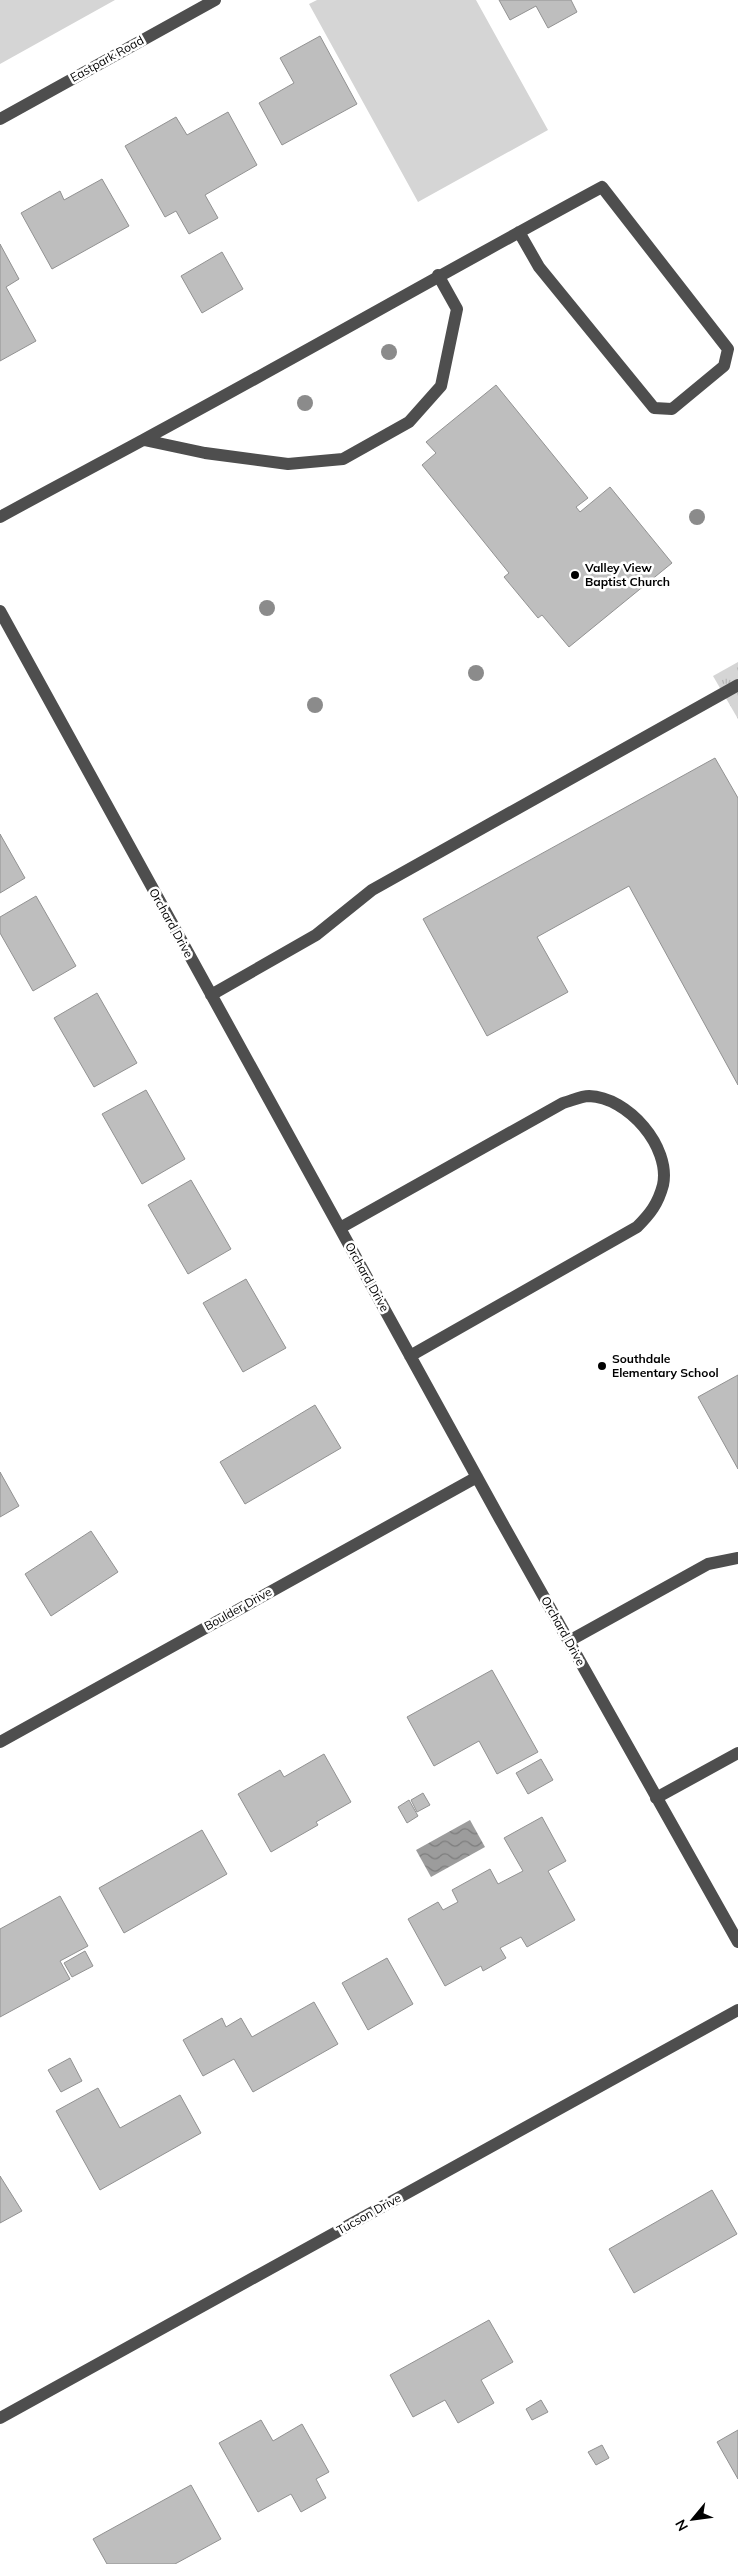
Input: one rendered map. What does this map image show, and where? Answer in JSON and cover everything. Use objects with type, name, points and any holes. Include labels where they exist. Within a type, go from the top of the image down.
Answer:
[{"type":"street","name":"Eastpark Road","points":[[0,119],[215,0]]},
{"type":"street","points":[[0,517],[144,440],[438,276],[519,232],[602,187],[728,349],[724,366],[672,408],[654,408],[540,267],[519,232]]},
{"type":"street","points":[[144,440],[205,453],[288,464],[343,459],[409,422],[441,386],[457,309],[438,276]]},
{"type":"street","name":"Orchard Drive","points":[[0,611],[410,1356],[738,1942]]},
{"type":"street","points":[[211,995],[316,935],[372,890],[738,685]]},
{"type":"street","points":[[340,1228],[563,1103],[589,1096],[615,1104],[634,1115],[652,1138],[662,1160],[663,1184],[654,1210],[636,1227],[410,1356]]},
{"type":"street","name":"Boulder Drive","points":[[0,1742],[477,1476]]},
{"type":"street","points":[[569,1641],[708,1564],[738,1558]]},
{"type":"street","points":[[656,1798],[738,1753]]},
{"type":"street","name":"Tucson Drive","points":[[0,2418],[738,2010]]},
{"type":"green space","points":[[0,0],[115,0],[0,64]]},
{"type":"green space","points":[[317,0],[476,0],[548,130],[418,202],[309,4]]},
{"type":"green space","points":[[738,662],[738,719],[713,676]]},
{"type":"water","points":[[470,1820],[485,1847],[431,1877],[416,1850]]},
{"type":"building","points":[[499,0],[571,0],[577,12],[548,28],[536,6],[510,20]]},
{"type":"building","points":[[320,36],[357,104],[282,145],[259,103],[294,83],[280,58]]},
{"type":"building","points":[[228,112],[257,165],[205,195],[218,218],[189,234],[176,211],[165,217],[125,146],[176,117],[187,135]]},
{"type":"building","points":[[102,179],[129,226],[52,269],[21,213],[60,191],[64,200]]},
{"type":"building","points":[[0,244],[19,279],[6,287],[36,341],[0,361]]},
{"type":"building","points":[[222,252],[243,289],[202,313],[181,276]]},
{"type":"building","points":[[496,385],[588,498],[576,507],[580,512],[610,487],[672,563],[569,647],[542,615],[538,618],[504,577],[509,573],[422,465],[436,453],[426,442]]},
{"type":"building","points":[[715,758],[738,798],[738,1085],[629,886],[537,937],[568,992],[487,1036],[423,919]]},
{"type":"building","points":[[0,834],[25,878],[0,893]]},
{"type":"building","points":[[36,896],[76,966],[33,991],[0,933],[0,917]]},
{"type":"building","points":[[97,993],[137,1063],[94,1087],[54,1018]]},
{"type":"building","points":[[146,1090],[185,1159],[142,1184],[102,1114]]},
{"type":"building","points":[[191,1180],[231,1249],[188,1274],[148,1205]]},
{"type":"building","points":[[246,1279],[286,1348],[243,1372],[203,1303]]},
{"type":"building","points":[[738,1375],[738,1469],[698,1397]]},
{"type":"building","points":[[315,1405],[341,1448],[245,1504],[220,1462]]},
{"type":"building","points":[[0,1472],[19,1506],[0,1517]]},
{"type":"building","points":[[91,1531],[118,1572],[51,1616],[25,1574]]},
{"type":"building","points":[[492,1670],[538,1752],[497,1774],[479,1741],[434,1766],[407,1717]]},
{"type":"building","points":[[324,1754],[351,1802],[316,1822],[318,1825],[271,1852],[238,1794],[280,1770],[284,1777]]},
{"type":"building","points":[[541,1759],[553,1780],[528,1794],[516,1773]]},
{"type":"building","points":[[423,1793],[430,1805],[417,1812],[411,1800]]},
{"type":"building","points":[[409,1800],[418,1816],[407,1823],[398,1807]]},
{"type":"building","points":[[542,1817],[566,1861],[548,1871],[575,1920],[527,1947],[521,1937],[500,1948],[506,1958],[483,1971],[481,1966],[445,1986],[408,1919],[438,1902],[443,1910],[458,1902],[452,1890],[490,1869],[498,1884],[523,1871],[504,1838]]},
{"type":"building","points":[[202,1830],[227,1874],[124,1933],[99,1888]]},
{"type":"building","points":[[60,1896],[88,1946],[60,1961],[70,1979],[0,2017],[0,1929]]},
{"type":"building","points":[[85,1951],[93,1966],[72,1977],[64,1963]]},
{"type":"building","points":[[387,1958],[413,2004],[368,2030],[342,1983]]},
{"type":"building","points":[[314,2002],[338,2044],[253,2092],[234,2059],[203,2076],[183,2040],[222,2018],[226,2027],[241,2018],[252,2037]]},
{"type":"building","points":[[70,2058],[82,2081],[61,2092],[48,2070]]},
{"type":"building","points":[[98,2088],[120,2128],[180,2095],[201,2133],[100,2190],[56,2111]]},
{"type":"building","points":[[0,2176],[22,2211],[0,2223]]},
{"type":"building","points":[[712,2190],[737,2234],[634,2293],[609,2249]]},
{"type":"building","points":[[489,2320],[513,2362],[481,2380],[494,2403],[458,2423],[445,2400],[413,2417],[390,2375]]},
{"type":"building","points":[[541,2400],[548,2412],[532,2420],[526,2409]]},
{"type":"building","points":[[261,2420],[273,2441],[302,2424],[329,2472],[316,2479],[326,2498],[301,2512],[291,2494],[258,2512],[219,2443]]},
{"type":"building","points":[[738,2430],[738,2479],[717,2442]]},
{"type":"building","points":[[602,2445],[609,2458],[596,2465],[588,2452]]},
{"type":"building","points":[[191,2485],[221,2539],[175,2564],[107,2564],[93,2539]]},
{"type":"place","name":"Valley View Baptist Church","points":[[575,575]]},
{"type":"place","name":"Southdale Elementary School","points":[[602,1366]]}]
